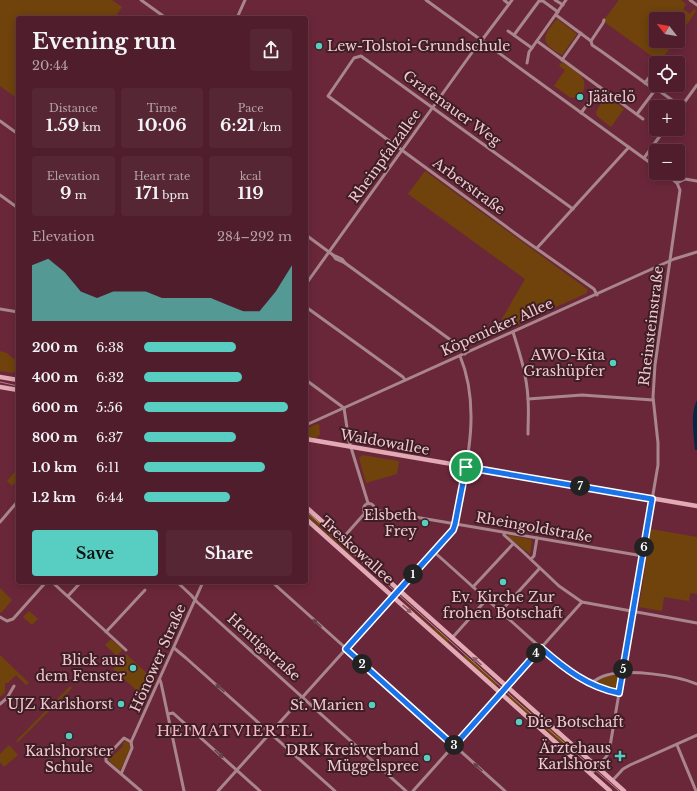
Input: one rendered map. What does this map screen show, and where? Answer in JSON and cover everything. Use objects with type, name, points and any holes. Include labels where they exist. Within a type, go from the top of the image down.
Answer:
[{"type":"main road","points":[[0,377],[16,380]]},
{"type":"main road","points":[[0,387],[16,390]]},
{"type":"main road","name":"Waldowallee","points":[[308,439],[697,506]]},
{"type":"main road","name":"Treskowallee","points":[[308,509],[624,791]]},
{"type":"main road","name":"Treskowallee","points":[[308,521],[610,791]]},
{"type":"street","points":[[141,0],[163,16]]},
{"type":"street","points":[[238,16],[245,0]]},
{"type":"street","points":[[426,0],[649,162]]},
{"type":"street","points":[[504,0],[509,4]]},
{"type":"street","name":"Rheinpfalzallee","points":[[308,281],[512,0]]},
{"type":"street","points":[[555,0],[563,5]]},
{"type":"street","points":[[527,63],[528,52],[566,0]]},
{"type":"street","points":[[690,0],[697,5]]},
{"type":"street","points":[[514,35],[539,1],[543,1],[558,12]]},
{"type":"street","points":[[556,15],[591,41],[592,45],[649,86]]},
{"type":"street","points":[[591,41],[604,20]]},
{"type":"street","points":[[508,31],[532,48]]},
{"type":"street","points":[[562,60],[581,34]]},
{"type":"street","points":[[537,41],[643,119]]},
{"type":"street","name":"Grafenauer Weg","points":[[328,96],[354,58],[361,56],[573,209]]},
{"type":"street","points":[[645,83],[649,78]]},
{"type":"street","points":[[685,101],[697,85]]},
{"type":"street","points":[[581,112],[600,88]]},
{"type":"street","points":[[637,114],[654,92]]},
{"type":"street","points":[[661,92],[672,100]]},
{"type":"street","name":"Arberstraße","points":[[328,96],[594,289],[597,294]]},
{"type":"street","points":[[0,121],[16,133]]},
{"type":"street","points":[[644,158],[660,136]]},
{"type":"street","points":[[537,248],[629,147]]},
{"type":"street","points":[[673,180],[677,183],[685,179],[697,181]]},
{"type":"street","name":"Rheinsteinstraße","points":[[591,774],[609,752],[658,465],[658,443],[654,400],[655,365],[680,194],[677,183]]},
{"type":"street","points":[[0,195],[16,207]]},
{"type":"street","points":[[308,236],[333,255],[342,259],[345,263],[463,349],[465,354]]},
{"type":"street","name":"Köpenicker Allee","points":[[308,424],[670,261],[697,252]]},
{"type":"street","points":[[308,308],[403,377],[405,380]]},
{"type":"street","points":[[0,309],[16,312]]},
{"type":"street","points":[[513,332],[522,364],[528,399],[528,434]]},
{"type":"street","points":[[218,791],[453,530],[466,467],[470,437],[471,411],[469,385],[460,356]]},
{"type":"street","points":[[308,381],[344,408],[349,441],[368,503],[373,505],[374,510],[371,514],[365,513]]},
{"type":"street","points":[[528,399],[582,395],[654,400]]},
{"type":"street","points":[[0,522],[16,503]]},
{"type":"street","points":[[365,513],[363,507],[368,503]]},
{"type":"street","name":"Rheingoldstraße","points":[[374,510],[642,556]]},
{"type":"street","points":[[342,539],[365,513]]},
{"type":"street","points":[[504,533],[504,536],[531,559],[539,569],[559,586],[582,602],[697,623]]},
{"type":"street","points":[[531,559],[534,556],[537,538]]},
{"type":"street","points":[[473,587],[513,544]]},
{"type":"street","points":[[433,551],[562,666],[590,684],[619,693]]},
{"type":"street","points":[[501,611],[539,569]]},
{"type":"street","points":[[0,617],[9,621],[13,619],[44,584]]},
{"type":"street","points":[[54,584],[126,650]]},
{"type":"street","points":[[68,596],[79,584]]},
{"type":"street","name":"Hentigstraße","points":[[179,584],[195,601],[406,791]]},
{"type":"street","name":"Hönower Straße","points":[[121,774],[132,748],[131,742],[202,584]]},
{"type":"street","points":[[274,584],[504,791]]},
{"type":"street","points":[[106,632],[145,590]]},
{"type":"street","points":[[452,638],[487,599]]},
{"type":"street","points":[[413,791],[582,602]]},
{"type":"street","points":[[174,648],[334,791]]},
{"type":"street","points":[[590,684],[598,678],[623,672],[676,678],[697,684]]},
{"type":"street","points":[[160,680],[184,791]]},
{"type":"street","points":[[0,704],[7,698],[14,686]]},
{"type":"street","points":[[168,714],[173,713],[260,791]]},
{"type":"street","points":[[612,781],[623,769],[630,765],[697,736]]},
{"type":"street","points":[[131,742],[123,739],[106,757],[106,761],[141,791]]},
{"type":"street","points":[[677,745],[696,791]]},
{"type":"shaded area","points":[[0,0],[112,0],[122,7],[117,14],[120,16],[16,16],[16,98],[0,86]]},
{"type":"shaded area","points":[[619,0],[681,0],[686,4],[683,9],[690,14],[694,9],[696,11],[685,27],[685,12],[649,12],[649,48],[670,48],[664,56],[652,56],[603,21]]},
{"type":"shaded area","points":[[557,19],[577,34],[562,55],[549,46],[545,38],[548,30]]},
{"type":"shaded area","points":[[562,62],[580,75],[583,79],[584,88],[582,94],[579,93],[576,97],[571,98],[554,86],[565,70],[559,66]]},
{"type":"shaded area","points":[[609,100],[613,101],[624,109],[611,127],[597,116],[596,112],[601,103]]},
{"type":"shaded area","points":[[425,171],[587,289],[587,293],[492,336],[525,279],[408,194]]},
{"type":"shaded area","points":[[660,271],[663,273],[661,284],[647,277]]},
{"type":"shaded area","points":[[0,351],[7,353],[14,359],[16,356],[16,371],[13,373],[0,371]]},
{"type":"shaded area","points":[[317,424],[319,425],[320,434],[316,438],[308,437],[308,428]]},
{"type":"shaded area","points":[[362,455],[399,461],[397,474],[366,483],[359,458]]},
{"type":"shaded area","points":[[16,470],[16,482],[12,486],[7,481]]},
{"type":"shaded area","points":[[308,512],[389,584],[388,586],[352,554],[351,555],[308,517]]},
{"type":"shaded area","points":[[651,529],[697,537],[697,594],[690,593],[689,601],[664,597],[662,611],[639,607]]},
{"type":"shaded area","points":[[509,535],[532,540],[530,554],[508,537]]},
{"type":"shaded area","points":[[0,588],[12,600],[1,613],[0,612]]},
{"type":"shaded area","points":[[403,602],[460,649],[450,641],[448,642],[449,644]]},
{"type":"shaded area","points":[[29,611],[38,619],[32,625],[23,617]]},
{"type":"shaded area","points":[[111,639],[123,649],[117,656],[105,645]]},
{"type":"shaded area","points":[[126,654],[153,679],[145,698],[113,669]]},
{"type":"shaded area","points":[[465,654],[498,684],[495,686],[463,657]]},
{"type":"shaded area","points":[[0,655],[29,683],[26,685],[16,675],[8,683],[5,683],[5,693],[0,697]]},
{"type":"shaded area","points":[[618,675],[615,690],[596,683],[597,681],[609,676]]},
{"type":"shaded area","points":[[70,686],[72,688],[18,742],[16,741]]},
{"type":"shaded area","points":[[510,695],[565,741],[568,749],[508,697]]},
{"type":"shaded area","points":[[125,741],[130,744],[130,748],[121,769],[119,770],[109,760],[110,756],[112,757],[123,746]]},
{"type":"shaded area","points":[[9,745],[18,755],[4,767],[0,762],[0,754]]},
{"type":"water","points":[[697,400],[697,450],[695,450],[693,418]]},
{"type":"tram line","points":[[0,382],[16,386]]},
{"type":"tram line","points":[[308,513],[522,706],[619,791]]},
{"type":"place","name":"Lew-Tolstoi-Grundschule","points":[[319,46]]},
{"type":"place","name":"Jäätelö","points":[[580,97]]},
{"type":"place","name":"AWO-Kita Grashüpfer","points":[[613,363]]},
{"type":"place","name":"Elsbeth Frey","points":[[425,523]]},
{"type":"place","name":"Ev. Kirche Zur frohen Botschaft","points":[[503,582]]},
{"type":"place","name":"Blick aus dem Fenster","points":[[133,668]]},
{"type":"place","name":"UJZ Karlshorst","points":[[121,704]]},
{"type":"place","name":"St. Marien","points":[[372,705]]},
{"type":"place","name":"Die Botschaft","points":[[519,722]]},
{"type":"place","name":"Karlshorster Schule","points":[[69,736]]},
{"type":"place","name":"Ärztehaus Karlshorst","points":[[620,756]]},
{"type":"place","name":"DRK Kreisverband Müggelspree","points":[[427,758]]},
{"type":"district","name":"HEIMATVIERTEL","points":[[235,730]]},
{"type":"route","points":[[466,467],[652,499],[619,693],[590,684],[574,674],[541,648],[454,746],[346,649],[453,530],[466,467]]}]
